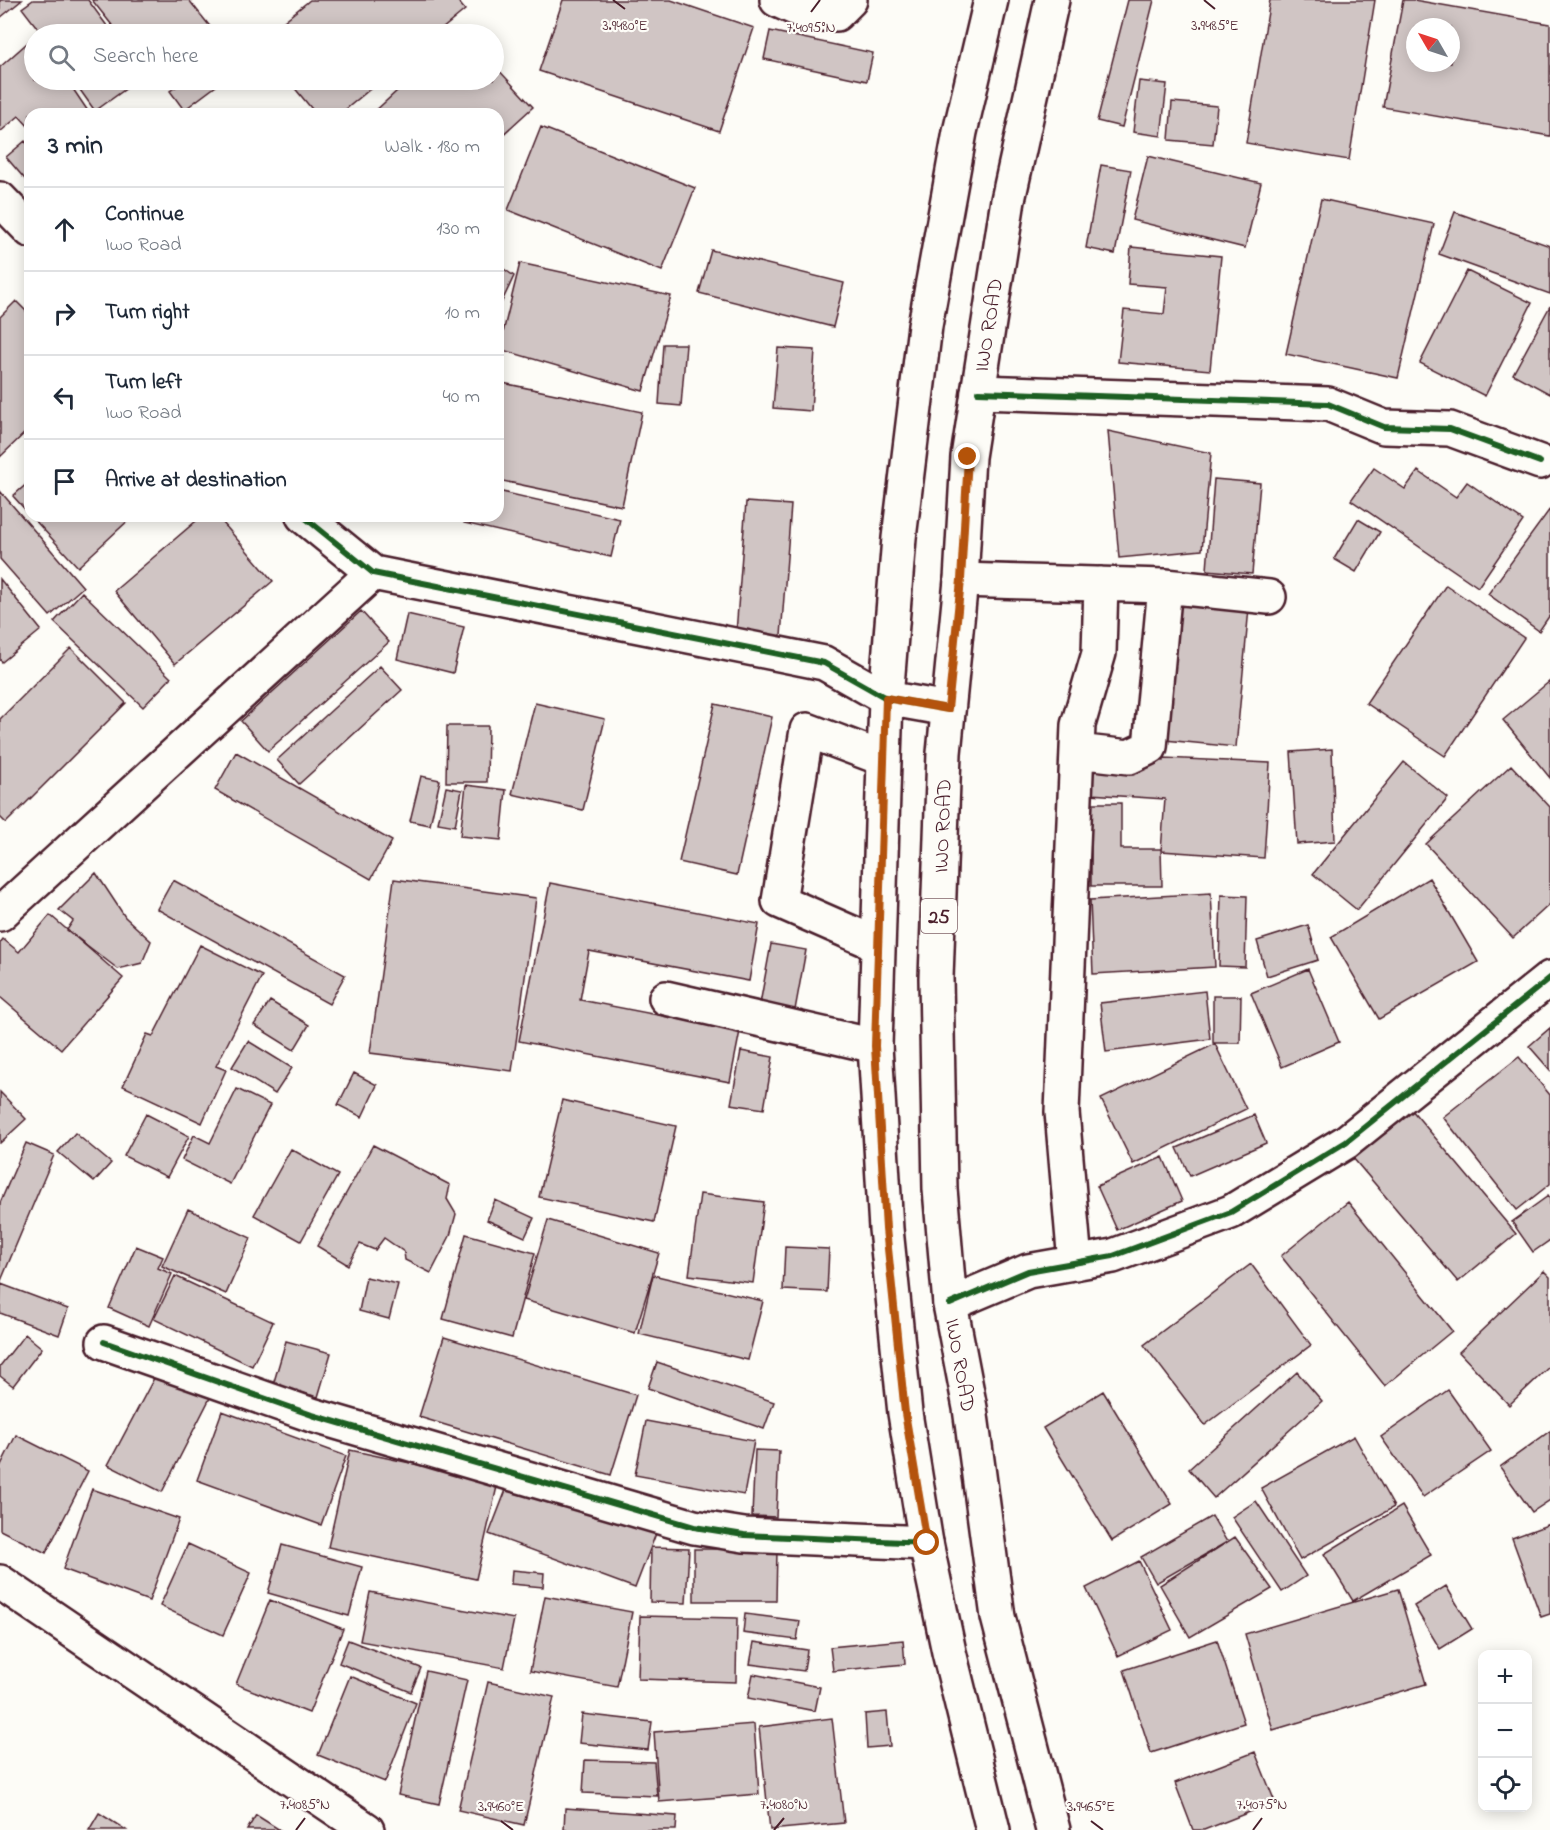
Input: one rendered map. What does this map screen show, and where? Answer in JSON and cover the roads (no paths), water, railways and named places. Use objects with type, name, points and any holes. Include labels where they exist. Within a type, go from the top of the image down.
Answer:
[{"type":"street","points":[[777,0],[808,15],[836,14],[850,0]]},
{"type":"street","points":[[991,0],[960,132],[926,326],[899,538],[886,698],[875,1046],[886,1229],[905,1413],[927,1543],[949,1652],[993,1830]]},
{"type":"street","name":"IWO ROAD","points":[[1052,0],[1008,200],[968,457],[961,580],[944,753],[936,978],[940,1189],[950,1304],[970,1408],[998,1617],[1053,1830]]},
{"type":"street","points":[[0,199],[24,224]]},
{"type":"street","points":[[978,392],[1328,404],[1384,428],[1450,429],[1540,462]]},
{"type":"street","points":[[310,522],[373,573],[824,663],[886,698],[948,709]]},
{"type":"street","points":[[0,914],[373,573]]},
{"type":"street","points":[[961,580],[1165,586],[1269,597]]},
{"type":"street","points":[[1075,1263],[1062,1112],[1078,725],[1099,653],[1101,584]]},
{"type":"street","points":[[1077,751],[1129,757],[1150,747],[1165,586]]},
{"type":"street","points":[[877,944],[779,901],[807,730],[884,759]]},
{"type":"street","points":[[950,1304],[1028,1271],[1113,1256],[1231,1212],[1346,1142],[1550,978]]},
{"type":"street","points":[[666,998],[875,1046]]},
{"type":"street","points":[[104,1342],[312,1415],[694,1527],[744,1535],[927,1543]]},
{"type":"street","points":[[0,1582],[367,1830]]}]
